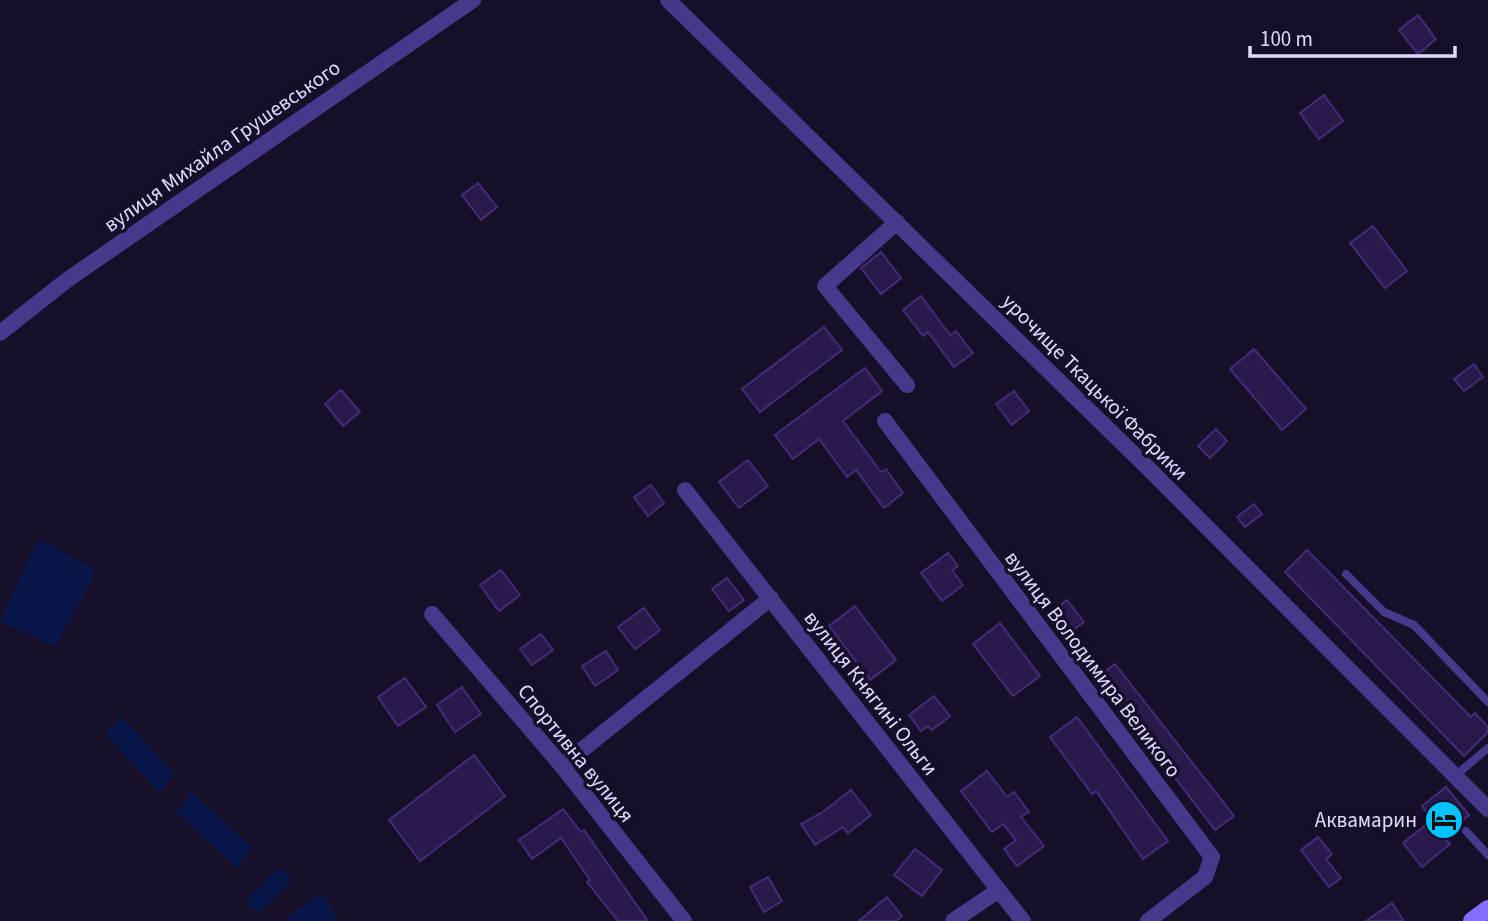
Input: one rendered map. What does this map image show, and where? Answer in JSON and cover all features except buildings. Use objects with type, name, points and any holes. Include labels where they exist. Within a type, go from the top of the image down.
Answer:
[{"type":"main road","points":[[1472,921],[1488,909]]},
{"type":"street","name":"вулиця Михайла Грушевського","points":[[0,333],[67,280],[473,0]]},
{"type":"street","name":"урочище Ткацької Фабрики","points":[[668,0],[897,222],[1488,808]]},
{"type":"street","points":[[897,222],[825,286],[906,385]]},
{"type":"street","name":"вулиця Володимира Великого","points":[[885,421],[1212,857],[1205,877],[1148,921]]},
{"type":"street","name":"вулиця Княгині Ольги","points":[[685,490],[1023,921]]},
{"type":"street","points":[[562,766],[771,598]]},
{"type":"street","name":"Спортивна вулиця","points":[[432,614],[562,766],[684,921]]},
{"type":"street","points":[[953,921],[999,890]]},
{"type":"lane","points":[[1346,574],[1384,612],[1414,625],[1488,702]]},
{"type":"lane","points":[[1455,776],[1488,748]]},
{"type":"lane","points":[[1466,831],[1488,855]]},
{"type":"shaded area","points":[[41,540],[93,568],[93,578],[55,647],[0,621],[36,543]]},
{"type":"shaded area","points":[[122,716],[175,775],[159,792],[105,734]]},
{"type":"shaded area","points":[[192,792],[253,848],[237,868],[176,812]]},
{"type":"shaded area","points":[[279,867],[292,880],[261,912],[250,908],[248,898]]},
{"type":"shaded area","points":[[318,894],[324,895],[338,921],[283,921]]},
{"type":"place","name":"Аквамарин","points":[[1444,820]]}]
